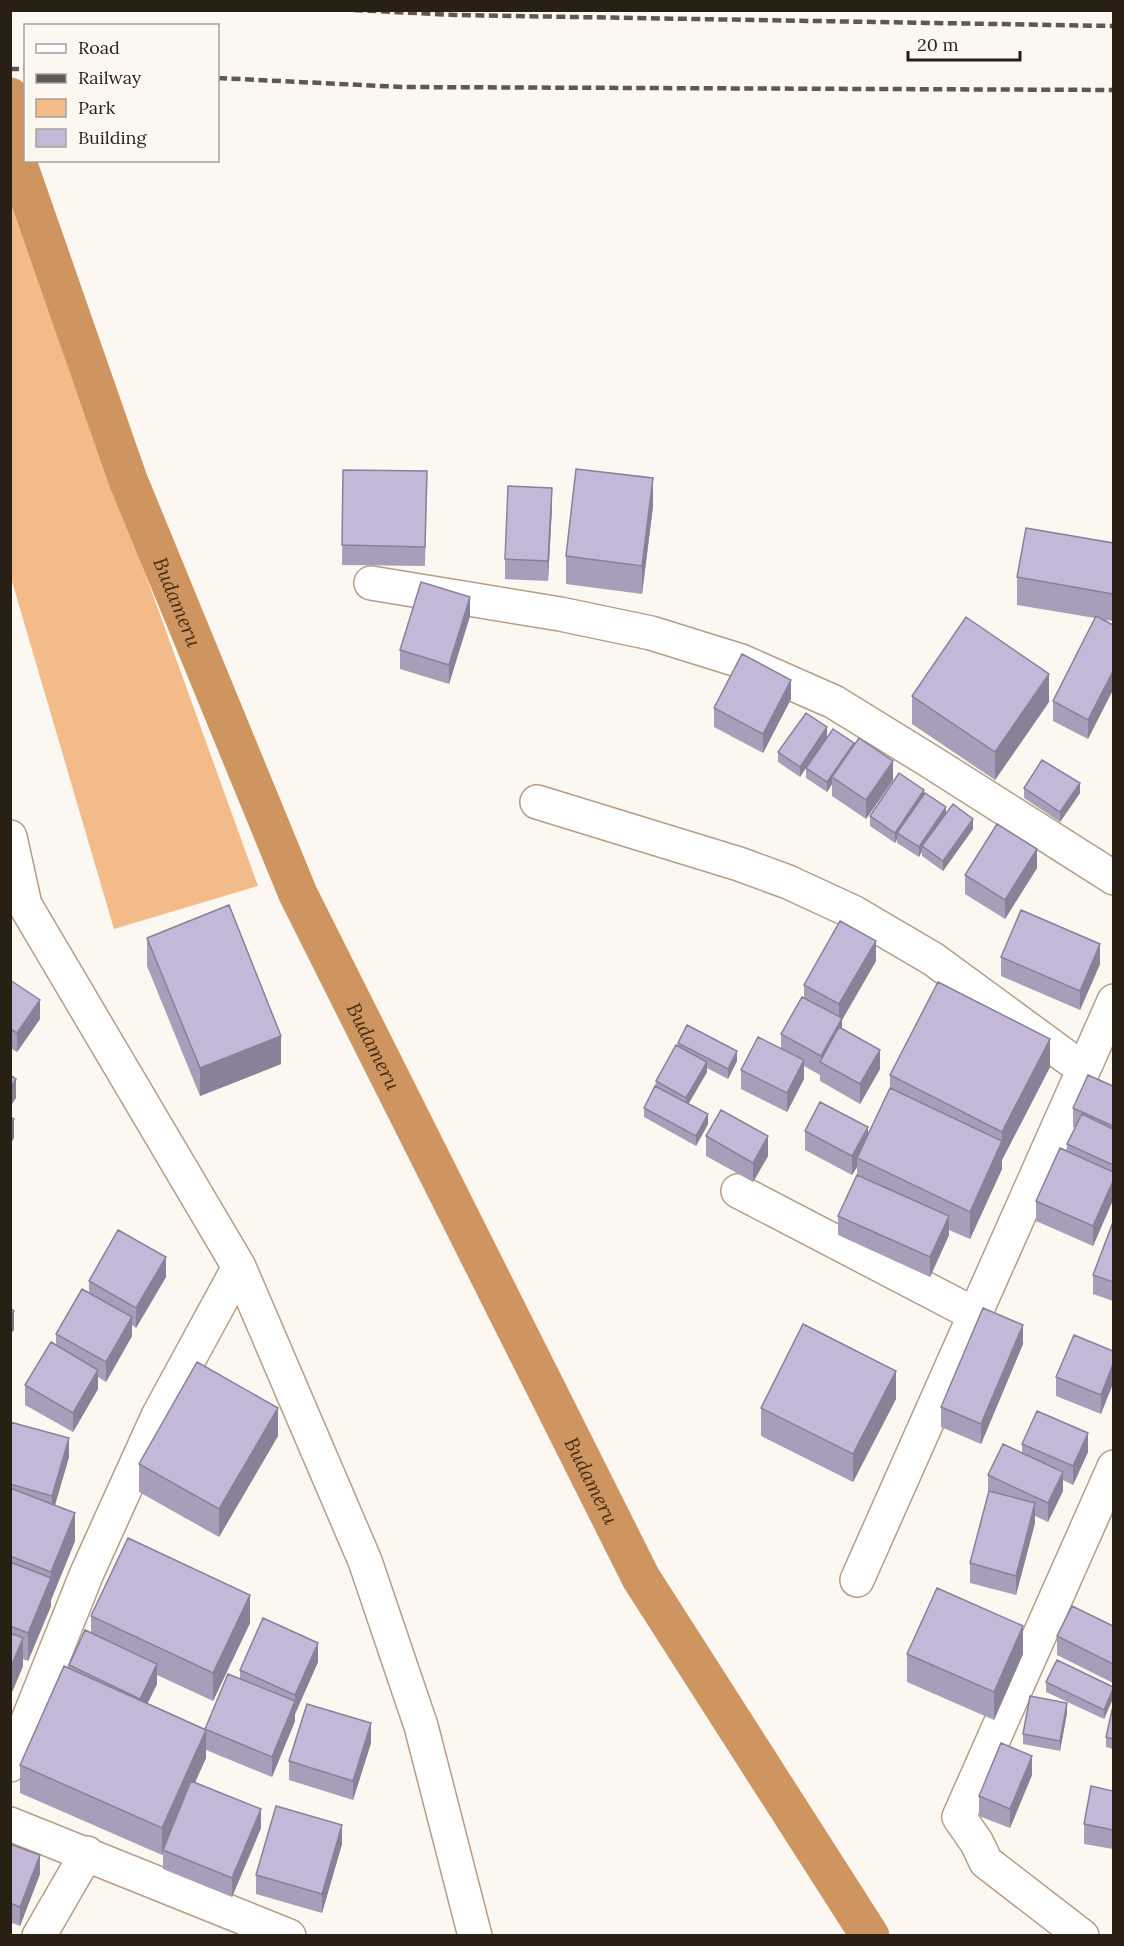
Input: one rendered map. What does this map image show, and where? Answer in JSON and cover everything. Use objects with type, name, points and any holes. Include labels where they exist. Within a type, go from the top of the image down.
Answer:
[{"type":"street","points":[[371,582],[560,614],[651,633],[741,661],[834,702],[1113,878]]},
{"type":"street","points":[[537,802],[739,864],[788,882],[852,912],[933,959],[1083,1069]]},
{"type":"street","points":[[10,837],[18,917],[239,1267],[365,1561],[421,1726],[476,1935]]},
{"type":"street","points":[[857,1580],[1113,1001]]},
{"type":"street","points":[[738,1191],[974,1314]]},
{"type":"street","points":[[10,1765],[87,1573],[158,1416],[239,1267]]},
{"type":"street","points":[[1082,1935],[986,1862],[977,1842],[959,1817],[1113,1467]]},
{"type":"street","points":[[10,1824],[289,1935]]},
{"type":"street","points":[[39,1935],[87,1853]]},
{"type":"green space","points":[[11,206],[258,886],[114,929],[11,578]]},
{"type":"building","points":[[576,469],[653,478],[642,566],[566,556]]},
{"type":"building","points":[[343,470],[427,471],[425,547],[342,545]]},
{"type":"building","points":[[508,486],[552,488],[548,561],[505,559]]},
{"type":"building","points":[[1026,528],[1113,543],[1113,594],[1017,577]]},
{"type":"building","points":[[421,582],[470,597],[449,665],[400,650]]},
{"type":"building","points":[[1096,616],[1113,625],[1113,671],[1088,720],[1053,701]]},
{"type":"building","points":[[966,617],[1049,674],[995,752],[912,696]]},
{"type":"building","points":[[742,654],[791,680],[763,734],[714,708]]},
{"type":"building","points":[[806,713],[827,727],[800,767],[778,752]]},
{"type":"building","points":[[833,729],[854,743],[827,782],[806,768]]},
{"type":"building","points":[[859,738],[893,761],[866,800],[832,777]]},
{"type":"building","points":[[1042,760],[1080,783],[1060,812],[1024,788]]},
{"type":"building","points":[[899,773],[924,790],[895,833],[870,816]]},
{"type":"building","points":[[925,793],[946,807],[919,847],[897,833]]},
{"type":"building","points":[[953,804],[973,819],[943,861],[922,846]]},
{"type":"building","points":[[997,824],[1037,849],[1005,900],[965,875]]},
{"type":"building","points":[[229,905],[281,1036],[200,1068],[147,938]]},
{"type":"building","points":[[1021,910],[1100,944],[1080,991],[1001,957]]},
{"type":"building","points":[[840,921],[876,941],[839,1004],[804,985]]},
{"type":"building","points":[[10,980],[40,1000],[17,1033],[10,1029]]},
{"type":"building","points":[[938,982],[1050,1039],[1002,1132],[890,1075]]},
{"type":"building","points":[[802,997],[842,1018],[821,1056],[781,1034]]},
{"type":"building","points":[[687,1025],[737,1051],[728,1069],[678,1043]]},
{"type":"building","points":[[839,1027],[880,1050],[860,1084],[820,1062]]},
{"type":"building","points":[[758,1037],[804,1060],[787,1093],[741,1070]]},
{"type":"building","points":[[676,1045],[707,1062],[686,1098],[656,1081]]},
{"type":"building","points":[[10,1075],[16,1079],[10,1088]]},
{"type":"building","points":[[1088,1075],[1113,1086],[1113,1126],[1073,1108]]},
{"type":"building","points":[[655,1086],[708,1114],[696,1136],[644,1108]]},
{"type":"building","points":[[890,1088],[1002,1141],[970,1212],[857,1158]]},
{"type":"building","points":[[820,1102],[868,1127],[852,1156],[805,1131]]},
{"type":"building","points":[[721,1110],[768,1136],[753,1163],[706,1136]]},
{"type":"building","points":[[1082,1114],[1113,1129],[1113,1165],[1067,1144]]},
{"type":"building","points":[[1060,1148],[1113,1172],[1113,1181],[1093,1226],[1036,1201]]},
{"type":"building","points":[[857,1175],[949,1216],[930,1257],[838,1216]]},
{"type":"building","points":[[1113,1222],[1113,1282],[1093,1275]]},
{"type":"building","points":[[118,1230],[166,1257],[136,1308],[89,1281]]},
{"type":"building","points":[[82,1289],[132,1317],[106,1362],[56,1334]]},
{"type":"building","points":[[983,1308],[1023,1325],[981,1424],[941,1407]]},
{"type":"building","points":[[803,1324],[896,1371],[853,1454],[761,1408]]},
{"type":"building","points":[[1074,1335],[1113,1351],[1113,1364],[1101,1395],[1056,1377]]},
{"type":"building","points":[[51,1342],[98,1370],[73,1413],[25,1385]]},
{"type":"building","points":[[197,1362],[278,1408],[219,1509],[139,1464]]},
{"type":"building","points":[[1037,1411],[1088,1433],[1073,1466],[1022,1444]]},
{"type":"building","points":[[10,1422],[69,1438],[52,1496],[10,1484]]},
{"type":"building","points":[[1003,1444],[1063,1472],[1048,1503],[988,1475]]},
{"type":"building","points":[[10,1488],[75,1513],[51,1572],[10,1556]]},
{"type":"building","points":[[989,1491],[1035,1503],[1016,1576],[970,1563]]},
{"type":"building","points":[[128,1538],[250,1595],[213,1673],[91,1616]]},
{"type":"building","points":[[10,1562],[51,1578],[28,1633],[10,1626]]},
{"type":"building","points":[[937,1588],[1023,1626],[994,1692],[907,1654]]},
{"type":"building","points":[[1072,1606],[1113,1626],[1113,1664],[1057,1636]]},
{"type":"building","points":[[263,1618],[318,1643],[295,1695],[240,1670]]},
{"type":"building","points":[[85,1630],[157,1664],[140,1699],[69,1665]]},
{"type":"building","points":[[10,1633],[23,1638],[10,1669]]},
{"type":"building","points":[[1057,1660],[1113,1687],[1104,1710],[1046,1682]]},
{"type":"building","points":[[64,1666],[206,1730],[162,1828],[20,1765]]},
{"type":"building","points":[[228,1674],[295,1701],[272,1757],[205,1729]]},
{"type":"building","points":[[1030,1696],[1067,1703],[1060,1741],[1023,1734]]},
{"type":"building","points":[[307,1704],[371,1723],[353,1781],[289,1761]]},
{"type":"building","points":[[1113,1706],[1113,1739],[1106,1737]]},
{"type":"building","points":[[1001,1743],[1032,1756],[1010,1809],[979,1796]]},
{"type":"building","points":[[191,1781],[261,1809],[232,1878],[163,1850]]},
{"type":"building","points":[[1091,1786],[1113,1791],[1113,1830],[1084,1824]]},
{"type":"building","points":[[276,1806],[342,1825],[322,1894],[256,1875]]},
{"type":"building","points":[[10,1844],[40,1855],[20,1907],[10,1903]]},
{"type":"waterway","name":"Budameru","points":[[10,97],[14,153],[128,480],[298,894],[641,1578],[870,1936]]},
{"type":"railway","points":[[354,10],[456,15],[1114,26]]},
{"type":"railway","points":[[10,69],[24,69]]},
{"type":"railway","points":[[219,78],[402,87],[1114,90]]}]
